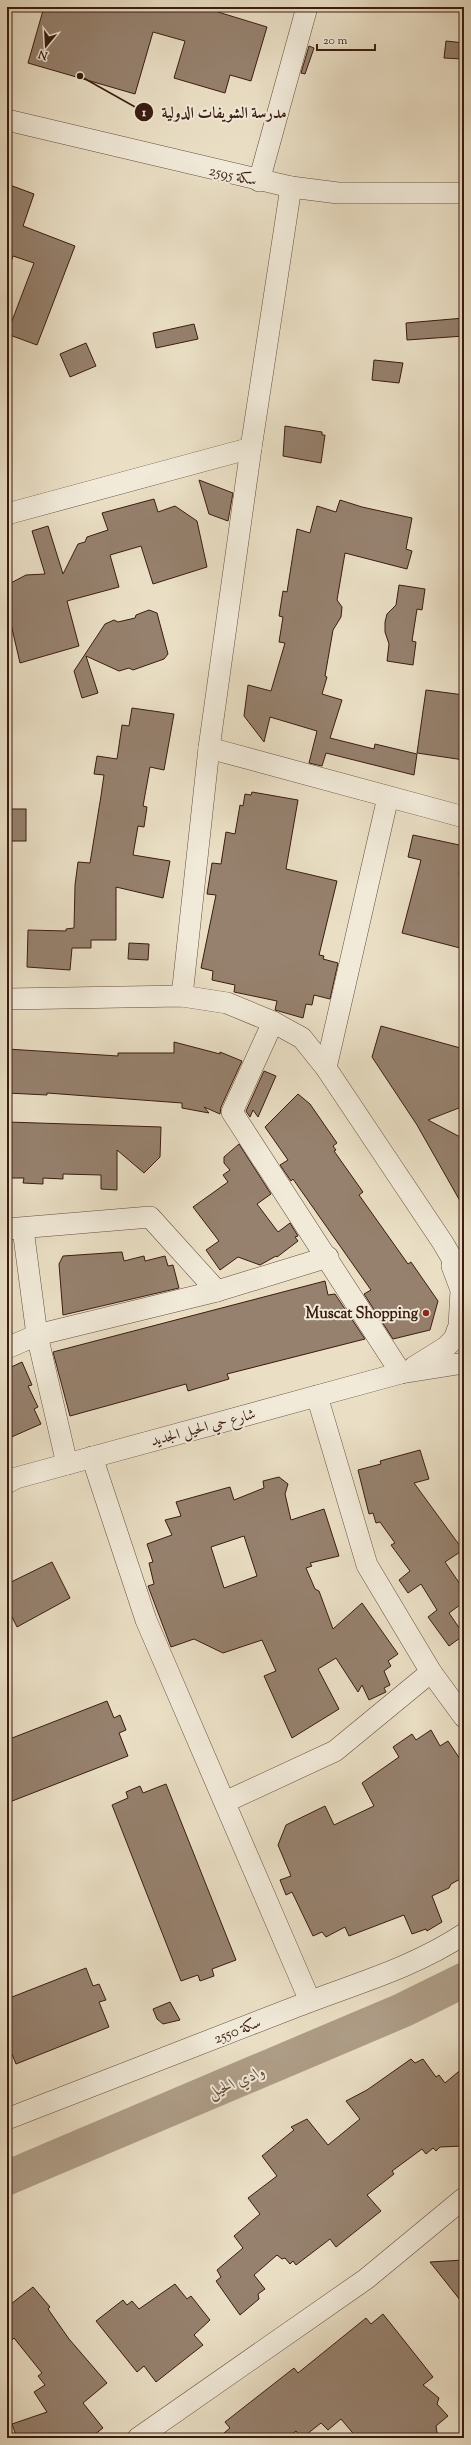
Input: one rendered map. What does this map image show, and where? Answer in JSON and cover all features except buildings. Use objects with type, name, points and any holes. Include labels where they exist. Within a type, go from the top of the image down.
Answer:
[{"type":"street","points":[[259,181],[307,7]]},
{"type":"street","name":"سكة 2595","points":[[7,120],[291,188],[338,193],[464,194]]},
{"type":"street","points":[[182,996],[209,748],[251,448],[291,188]]},
{"type":"street","points":[[7,514],[251,448]]},
{"type":"street","points":[[209,748],[464,817]]},
{"type":"street","points":[[326,1068],[388,797]]},
{"type":"street","points":[[7,999],[182,996],[227,1003],[273,1022],[302,1038],[326,1068],[443,1243],[464,1279]]},
{"type":"street","points":[[273,1022],[232,1112],[328,1257],[401,1374]]},
{"type":"street","points":[[67,1464],[37,1335],[15,1229],[150,1217],[217,1291]]},
{"type":"street","points":[[401,1374],[446,1347],[454,1339],[459,1326],[461,1290],[443,1243]]},
{"type":"street","points":[[7,1348],[37,1335],[217,1291],[328,1257]]},
{"type":"street","points":[[401,1374],[464,1363]]},
{"type":"street","points":[[401,1374],[464,1378]]},
{"type":"street","name":"شارع حي الحيل الجديد","points":[[7,1483],[16,1478],[401,1374]]},
{"type":"street","points":[[317,1396],[367,1565],[432,1672],[464,1716]]},
{"type":"street","points":[[92,1457],[146,1620],[310,2001]]},
{"type":"street","points":[[225,1802],[335,1751],[432,1672]]},
{"type":"street","name":"سكة 2550","points":[[7,2119],[310,2001],[377,1978],[444,1947],[464,1934]]},
{"type":"street","points":[[138,2438],[366,2279],[464,2198]]},
{"type":"waterway","name":"وادي الحيل","points":[[7,2178],[403,2010],[464,1980]]},
{"type":"place","name":"مدرسة الشويفات الدولية","points":[[80,76]]},
{"type":"place","name":"Muscat Shopping","points":[[426,1313]]}]
